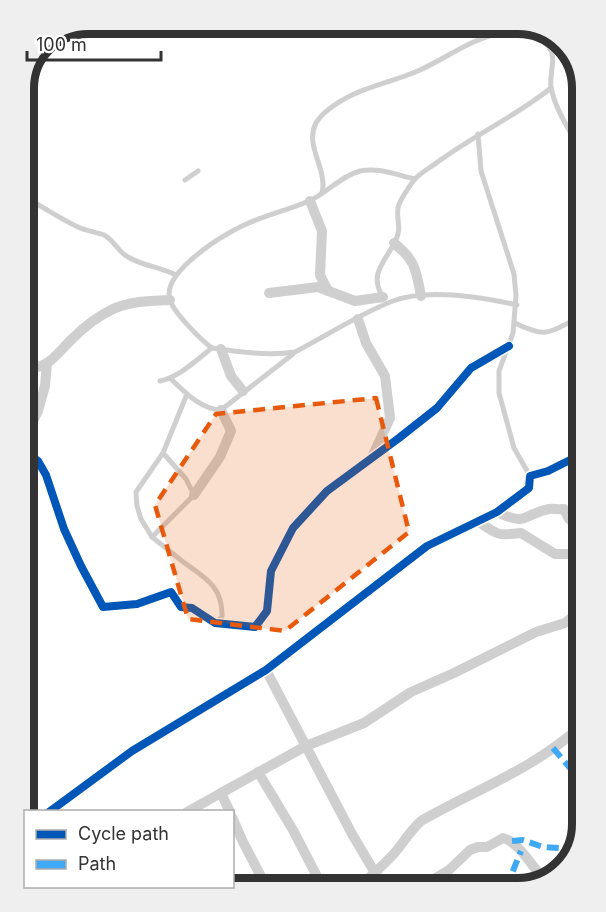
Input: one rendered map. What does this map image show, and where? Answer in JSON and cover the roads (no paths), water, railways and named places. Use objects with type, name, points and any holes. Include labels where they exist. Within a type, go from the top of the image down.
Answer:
[{"type":"street","points":[[310,201],[322,231],[320,275],[328,291]]},
{"type":"street","points":[[394,243],[409,255],[417,273],[421,296]]},
{"type":"street","points":[[269,293],[318,287],[355,301],[388,299]]},
{"type":"street","points":[[35,366],[47,363],[58,356],[90,323],[111,310],[146,301],[170,300]]},
{"type":"street","points":[[358,319],[366,343],[385,376],[389,408],[390,418],[373,456]]},
{"type":"street","points":[[34,458],[46,475],[64,529],[103,607],[137,604],[171,592],[181,607],[192,608],[215,623],[255,627],[267,611],[271,571],[293,528],[327,491],[437,408],[471,368],[508,346]]},
{"type":"street","points":[[216,348],[231,376],[243,391]]},
{"type":"street","points":[[35,418],[45,386],[47,363]]},
{"type":"street","points":[[194,495],[220,457],[231,431],[220,410]]},
{"type":"street","points":[[52,810],[132,751],[266,670],[426,546],[497,512],[529,488],[530,476],[548,471],[572,459]]},
{"type":"street","points":[[497,512],[512,519],[523,519],[551,508],[564,509],[572,521]]},
{"type":"street","points":[[479,522],[503,536],[521,533],[555,554],[572,555]]},
{"type":"street","points":[[191,810],[306,746],[364,723],[411,692],[537,632],[565,623],[572,617]]},
{"type":"street","points":[[266,670],[378,878]]},
{"type":"street","points":[[369,878],[397,850],[409,832],[421,821],[510,775],[572,734]]},
{"type":"street","points":[[258,772],[293,830],[317,878]]},
{"type":"street","points":[[221,793],[229,810]]},
{"type":"street","points":[[234,821],[262,877]]},
{"type":"street","points":[[436,878],[449,870],[470,850],[487,847],[503,838],[515,844],[537,873]]},
{"type":"lane","points":[[322,193],[323,175],[313,144],[312,133],[317,121],[323,115],[353,95],[422,69],[485,37],[495,35]]},
{"type":"lane","points":[[529,36],[549,47],[552,54],[551,88],[554,99],[572,134]]},
{"type":"lane","points":[[388,299],[378,289],[376,280],[400,229],[398,207],[414,179],[478,134],[512,117],[551,88]]},
{"type":"lane","points":[[478,134],[481,171],[514,274],[517,306],[513,333],[499,370],[499,393],[514,448],[530,476]]},
{"type":"lane","points":[[295,352],[275,354],[216,348],[201,340],[170,300],[170,290],[176,274],[191,260],[239,227],[310,201],[343,179],[360,171],[378,170],[414,179]]},
{"type":"lane","points":[[186,180],[198,171]]},
{"type":"lane","points":[[35,203],[80,228],[104,235],[118,250],[133,260],[176,274]]},
{"type":"lane","points":[[171,379],[186,394],[211,410],[220,410],[295,352],[358,319],[388,299],[421,296],[494,300],[517,306]]},
{"type":"lane","points":[[514,323],[535,333],[542,333],[572,321]]},
{"type":"lane","points":[[160,381],[171,379],[216,348]]},
{"type":"lane","points":[[186,394],[163,453],[136,492],[137,506],[141,519],[152,537],[206,577],[216,589],[222,605],[222,617],[215,623]]},
{"type":"lane","points":[[152,537],[194,495],[186,479],[163,453]]}]
